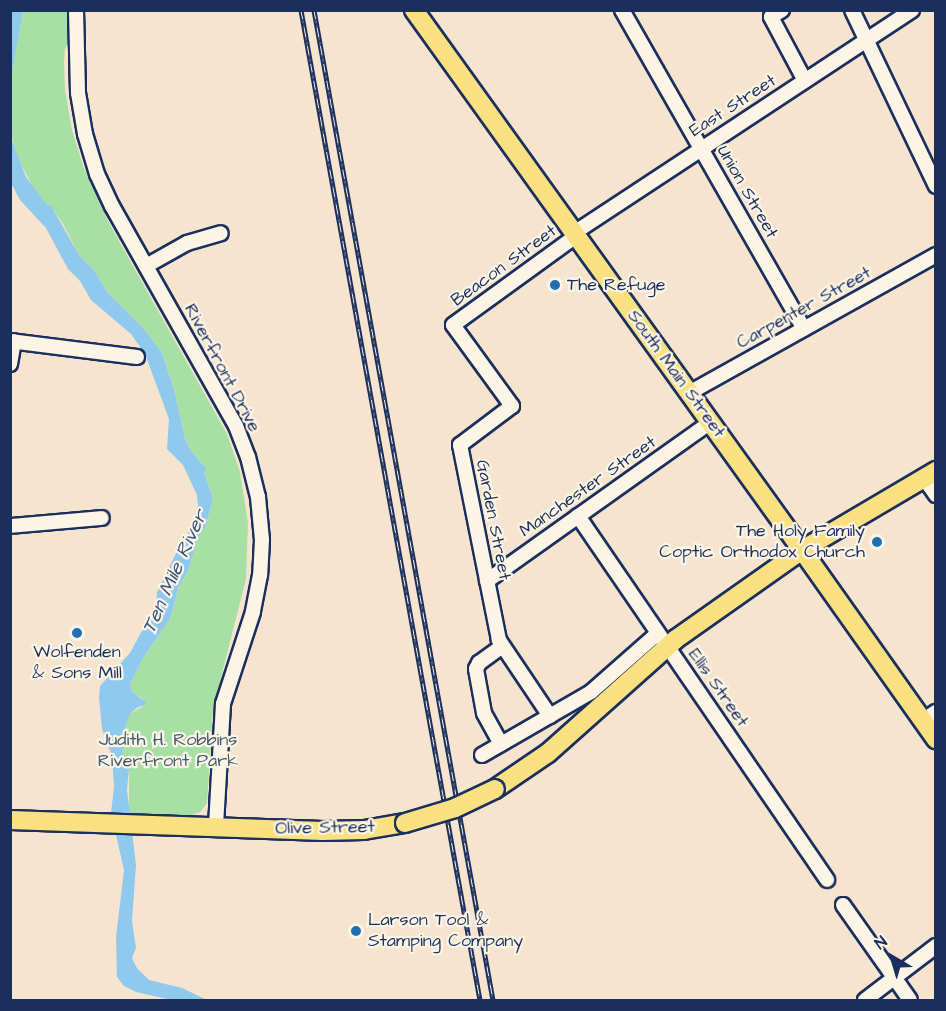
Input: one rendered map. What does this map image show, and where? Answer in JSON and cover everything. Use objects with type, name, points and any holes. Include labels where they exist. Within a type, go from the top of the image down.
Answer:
[{"type":"main road","name":"South Main Street","points":[[414,10],[802,550],[929,716],[936,739]]},
{"type":"main road","name":"Olive Street","points":[[10,819],[335,831],[405,823],[455,808],[495,789],[548,753],[662,639],[802,550],[930,474]]},
{"type":"street","name":"Riverfront Drive","points":[[76,10],[77,87],[87,142],[108,199],[239,434],[253,472],[261,514],[262,548],[257,594],[227,689],[221,721],[216,827]]},
{"type":"street","name":"Union Street","points":[[622,10],[804,329]]},
{"type":"street","points":[[782,10],[771,17],[804,81]]},
{"type":"street","points":[[852,10],[936,186]]},
{"type":"street","name":"East Street","points":[[575,235],[912,10]]},
{"type":"street","points":[[146,266],[187,243],[221,233]]},
{"type":"street","name":"Beacon Street","points":[[453,325],[575,235]]},
{"type":"street","name":"Carpenter Street","points":[[690,393],[936,255]]},
{"type":"street","name":"Garden Street","points":[[453,325],[512,406],[460,445],[501,647],[550,716]]},
{"type":"street","points":[[10,364],[12,341],[137,357]]},
{"type":"street","name":"Manchester Street","points":[[487,581],[711,422]]},
{"type":"street","points":[[930,474],[936,495]]},
{"type":"street","name":"Ellis Street","points":[[578,516],[827,880]]},
{"type":"street","points":[[10,526],[102,518]]},
{"type":"street","name":"Olive Street","points":[[482,754],[598,687],[662,639]]},
{"type":"street","points":[[501,647],[477,664],[476,669],[484,712],[501,744]]},
{"type":"street","points":[[843,905],[910,1000]]},
{"type":"street","points":[[865,1000],[936,946]]},
{"type":"green space","name":"Judith H. Robbins Riverfront Park","points":[[23,11],[70,11],[69,43],[65,48],[64,61],[65,90],[72,130],[83,166],[109,223],[227,434],[240,472],[248,523],[246,579],[213,709],[207,803],[200,812],[188,816],[129,814],[129,769],[122,752],[127,741],[125,728],[130,714],[143,706],[143,699],[132,692],[130,684],[143,658],[170,619],[179,586],[188,571],[198,538],[206,526],[213,498],[204,472],[204,465],[191,451],[185,439],[174,389],[162,353],[145,330],[108,293],[94,270],[79,255],[50,205],[48,206],[35,191],[19,160],[11,135],[10,76]]},
{"type":"water","points":[[10,11],[23,11],[11,76]]},
{"type":"water","name":"Ten Mile River","points":[[10,135],[26,177],[48,206],[50,204],[79,255],[94,270],[108,293],[145,330],[162,353],[174,389],[185,439],[191,451],[206,468],[204,472],[213,498],[206,526],[198,538],[188,571],[179,586],[170,619],[143,658],[130,684],[132,692],[146,702],[130,714],[125,728],[127,741],[122,752],[129,769],[127,790],[136,865],[132,921],[136,948],[132,958],[137,968],[149,980],[182,988],[207,1000],[172,1000],[136,992],[124,986],[117,977],[116,937],[124,870],[111,813],[114,787],[112,756],[102,729],[99,698],[100,686],[130,653],[156,605],[157,592],[187,535],[198,506],[197,495],[183,465],[167,449],[169,419],[145,354],[131,334],[91,300],[80,281],[68,269],[46,228],[20,200],[11,183]]},
{"type":"railway","points":[[301,10],[480,1000]]},
{"type":"railway","points":[[314,10],[493,1000]]},
{"type":"place","name":"The Refuge","points":[[555,285]]},
{"type":"place","name":"The Holy Family Coptic Orthodox Church","points":[[877,542]]},
{"type":"place","name":"Wolfenden & Sons Mill","points":[[77,633]]},
{"type":"place","name":"Larson Tool & Stamping Company","points":[[356,931]]}]
